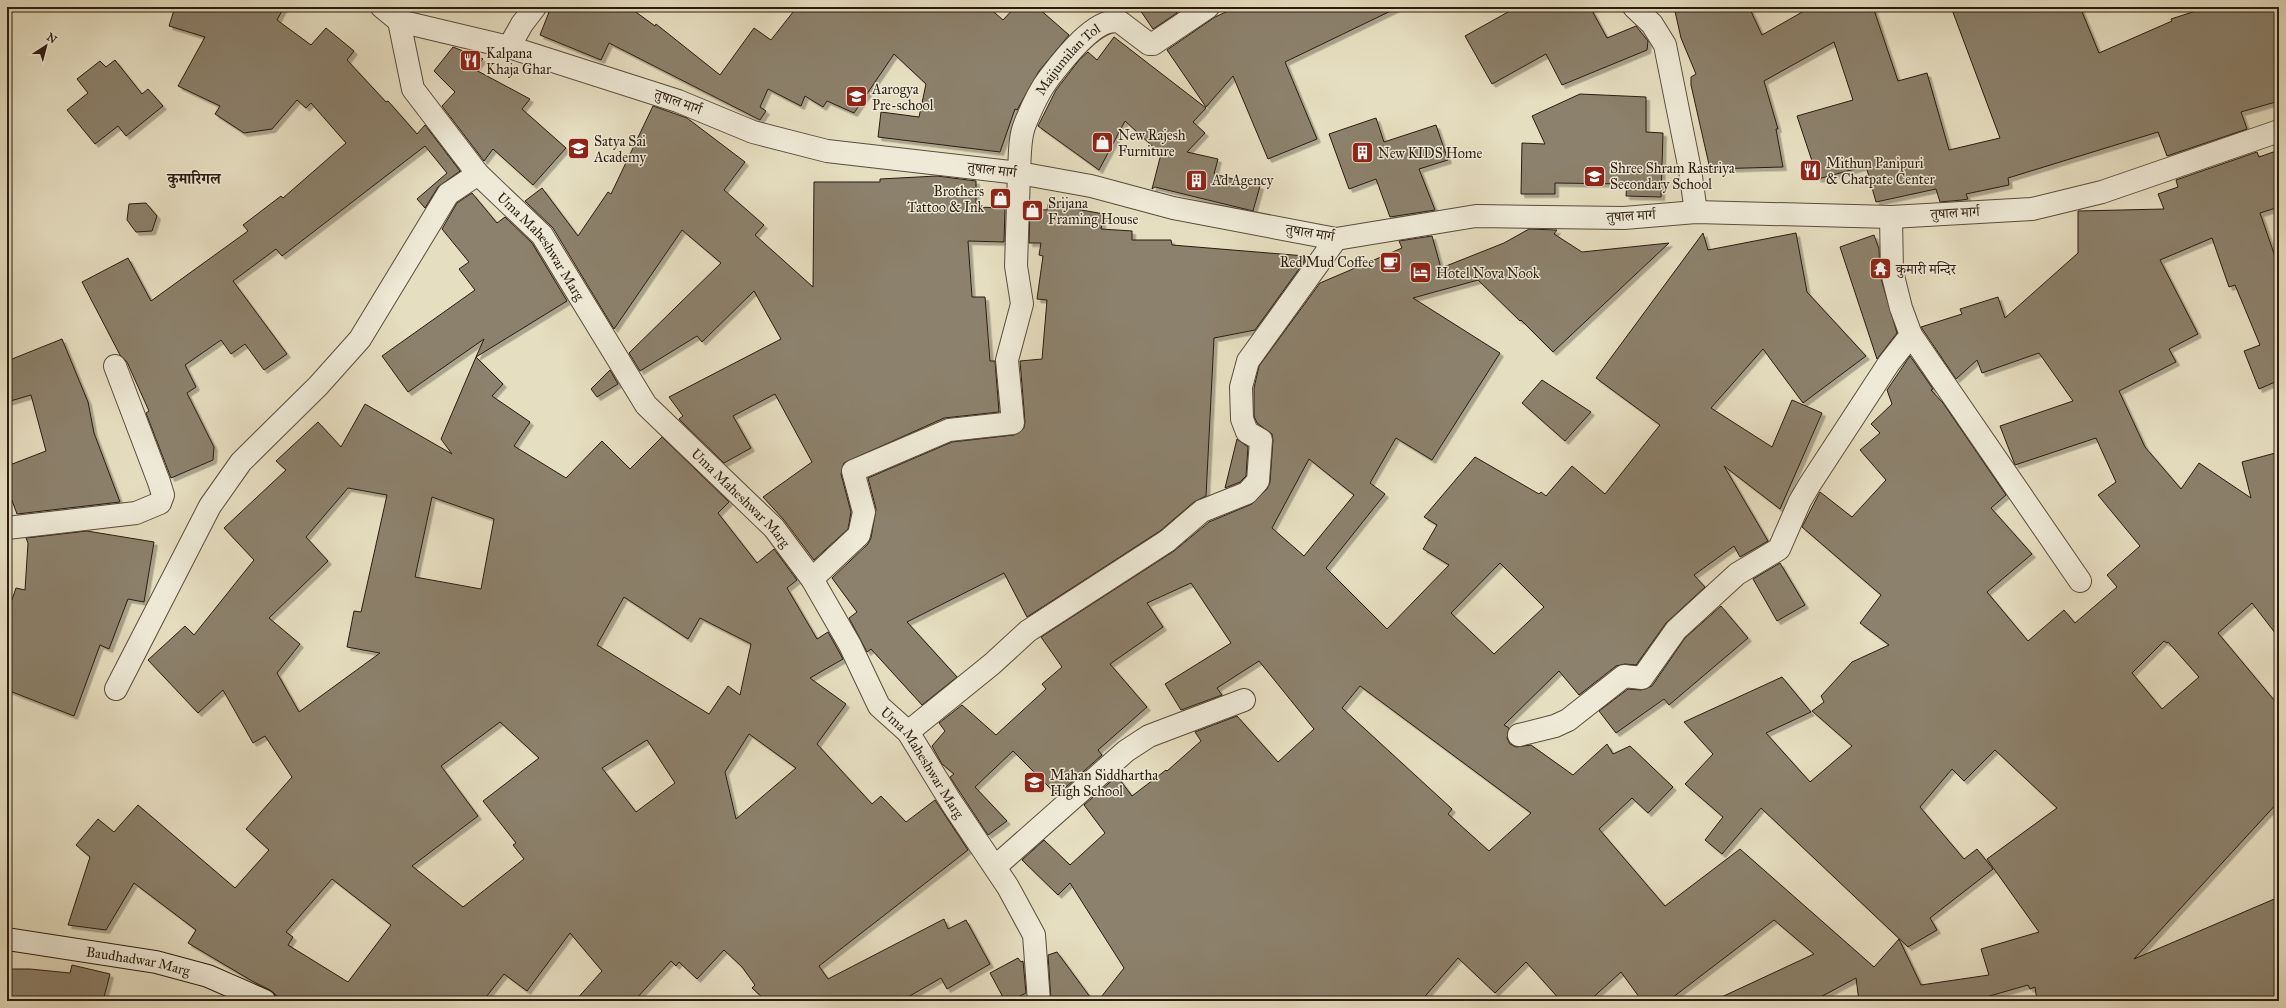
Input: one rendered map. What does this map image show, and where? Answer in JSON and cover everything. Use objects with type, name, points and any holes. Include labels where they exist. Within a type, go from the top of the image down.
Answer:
[{"type":"street","name":"तुषाल मार्ग","points":[[382,7],[399,21],[509,47],[678,100],[753,132],[827,151],[1019,173],[1091,186],[1173,208],[1336,238],[1476,216],[1624,218],[1696,212],[1891,217],[2032,209],[2102,192],[2279,131]]},
{"type":"street","points":[[509,47],[522,24],[535,7]]},
{"type":"street","name":"Maijumilan Tol","points":[[1019,173],[1024,126],[1048,79],[1084,37],[1109,20],[1114,20],[1120,22],[1149,44],[1153,44],[1208,7]]},
{"type":"street","points":[[1634,7],[1652,24],[1665,45],[1690,170],[1696,212]]},
{"type":"street","name":"Uma Maheshwar Marg","points":[[399,21],[413,89],[478,174],[542,235],[646,404],[774,528],[812,579],[850,645],[879,706],[908,732],[950,802],[995,867],[1034,935],[1039,1001]]},
{"type":"street","points":[[812,579],[859,535],[864,512],[853,471],[949,430],[1013,423],[1007,360],[1022,304],[1016,266],[1019,173]]},
{"type":"street","points":[[116,689],[210,506],[241,462],[318,386],[360,339],[448,194],[478,174]]},
{"type":"street","points":[[1891,217],[1892,272],[1901,308],[1911,335],[2080,581]]},
{"type":"street","points":[[908,732],[992,664],[1028,631],[1167,541],[1202,511],[1247,493],[1258,481],[1261,440],[1247,432],[1242,419],[1241,387],[1248,361],[1267,331],[1336,238]]},
{"type":"street","points":[[1519,735],[1555,726],[1568,720],[1624,676],[1642,678],[1676,630],[1737,574],[1779,549],[1800,501],[1810,484],[1889,363],[1911,335]]},
{"type":"street","points":[[7,528],[136,513],[160,503],[163,495],[159,482],[115,366]]},
{"type":"street","points":[[995,867],[1126,752],[1149,736],[1244,700]]},
{"type":"street","name":"Baudhadwar Marg","points":[[7,939],[156,962],[208,976],[265,1001]]},
{"type":"building","points":[[175,7],[284,7],[277,20],[311,45],[326,28],[354,51],[347,60],[386,102],[388,101],[417,134],[425,125],[460,171],[438,187],[425,208],[417,199],[447,173],[425,146],[282,256],[276,249],[233,281],[287,354],[264,370],[245,344],[231,354],[221,340],[185,365],[196,387],[187,393],[214,447],[213,460],[171,478],[146,413],[149,411],[127,362],[120,355],[82,282],[128,258],[151,301],[248,231],[243,225],[281,196],[283,198],[346,143],[311,103],[306,108],[297,100],[272,129],[244,133],[215,114],[220,106],[178,86],[205,37],[169,26]]},
{"type":"building","points":[[551,7],[629,7],[655,26],[656,24],[720,75],[754,28],[771,40],[797,7],[988,7],[1003,20],[1015,7],[1037,7],[1069,35],[1039,71],[1017,110],[1015,109],[1000,152],[878,137],[881,112],[919,117],[926,84],[894,54],[854,113],[827,101],[823,107],[805,96],[801,106],[768,89],[760,107],[766,111],[760,120],[609,43],[601,60],[540,35]]},
{"type":"building","points":[[1138,7],[1174,7],[1177,13],[1153,29]]},
{"type":"building","points":[[1237,7],[1399,7],[1285,62],[1317,139],[1268,159],[1233,76],[1206,107],[1167,50],[1215,17]]},
{"type":"building","points":[[1517,7],[1590,7],[1607,38],[1636,26],[1648,41],[1647,50],[1562,85],[1546,54],[1492,84],[1465,36]]},
{"type":"building","points":[[1674,7],[1749,7],[1762,35],[1811,7],[1873,7],[1898,81],[1927,73],[1949,150],[2000,138],[1951,7],[2080,7],[2099,53],[2172,21],[2171,19],[2208,7],[2279,7],[2279,101],[2241,112],[2247,129],[2167,156],[2158,132],[2008,178],[2009,185],[1966,194],[1968,199],[1940,202],[1936,189],[1876,202],[1866,166],[1818,179],[1797,116],[1853,100],[1834,42],[1764,81],[1778,129],[1776,129],[1783,167],[1710,169],[1691,85],[1691,77],[1696,74],[1681,38]]},
{"type":"building","points":[[1114,37],[1206,108],[1193,122],[1205,133],[1187,152],[1218,159],[1214,174],[1260,186],[1253,211],[1155,187],[1152,189],[1161,154],[1125,121],[1099,170],[1038,126],[1056,90],[1080,59],[1088,52],[1097,60]]},
{"type":"building","points":[[453,47],[483,59],[474,69],[530,99],[522,109],[566,148],[533,185],[493,149],[484,161],[442,106],[455,92],[434,71]]},
{"type":"building","points":[[115,60],[142,94],[148,89],[163,106],[126,136],[118,126],[95,144],[67,110],[88,93],[77,79],[100,61],[106,67]]},
{"type":"building","points":[[1580,94],[1646,97],[1646,132],[1663,133],[1661,197],[1626,196],[1627,184],[1555,183],[1555,194],[1521,194],[1522,143],[1545,144],[1532,116]]},
{"type":"building","points":[[653,106],[687,118],[745,162],[724,190],[764,225],[755,235],[813,287],[814,182],[880,182],[880,179],[937,176],[976,181],[976,207],[1005,208],[1004,242],[968,241],[972,297],[985,297],[990,361],[995,361],[999,412],[944,418],[844,463],[841,474],[851,512],[848,529],[814,560],[784,520],[763,497],[812,462],[775,394],[733,416],[751,448],[724,463],[679,419],[683,416],[669,397],[781,339],[754,291],[702,342],[697,336],[640,371],[629,353],[721,263],[682,230],[614,329],[553,228],[525,201],[542,188],[578,236],[608,192],[611,194]]},
{"type":"building","points":[[1376,118],[1384,142],[1436,125],[1448,160],[1419,169],[1435,210],[1390,217],[1376,179],[1349,189],[1329,134]]},
{"type":"building","points":[[2279,150],[2279,207],[2260,213],[2279,268],[2279,389],[2275,382],[2259,389],[2244,351],[2260,345],[2235,285],[2229,287],[2212,238],[2160,260],[2198,334],[2169,349],[2176,362],[2119,391],[2145,447],[2181,489],[2199,463],[2251,498],[2242,462],[2279,452],[2279,638],[2252,603],[2218,633],[2279,706],[2279,801],[2134,959],[2279,897],[2279,1001],[2037,1001],[2035,987],[2030,989],[2028,985],[1972,1001],[1859,1001],[1856,978],[1813,1001],[1713,1001],[1814,954],[1774,920],[1668,1001],[1642,1001],[1621,972],[1589,1001],[1561,1001],[1526,962],[1495,993],[1458,958],[1421,1001],[1098,1001],[1124,968],[1070,883],[1058,895],[1022,860],[1044,840],[1070,865],[1105,833],[1084,805],[1117,776],[1132,796],[1166,770],[1167,771],[1201,741],[1195,732],[1237,716],[1278,762],[1314,729],[1259,661],[1217,688],[1222,695],[1181,710],[1165,684],[1231,643],[1191,583],[1147,603],[1163,627],[1110,664],[1147,707],[1098,750],[1102,755],[1057,795],[1013,751],[975,787],[1007,821],[988,835],[950,777],[954,774],[942,764],[932,746],[945,731],[939,723],[962,705],[996,735],[1046,689],[1042,684],[1062,667],[1041,637],[1174,551],[1209,522],[1252,504],[1267,489],[1270,482],[1273,440],[1272,434],[1257,423],[1254,416],[1254,388],[1259,366],[1320,283],[1402,248],[1399,241],[1432,236],[1441,268],[1504,243],[1529,229],[1557,230],[1554,234],[1582,252],[1669,243],[1553,352],[1478,280],[1413,298],[1500,353],[1432,460],[1396,438],[1370,483],[1385,494],[1326,568],[1387,629],[1449,565],[1423,549],[1437,525],[1424,517],[1475,457],[1539,494],[1541,492],[1546,496],[1572,466],[1605,494],[1660,425],[1596,378],[1703,233],[1708,250],[1796,233],[1807,292],[1866,356],[1803,403],[1763,349],[1711,408],[1772,447],[1792,400],[1822,413],[1780,509],[1724,466],[1768,541],[1740,557],[1734,546],[1694,575],[1705,587],[1666,623],[1636,665],[1625,664],[1616,666],[1579,695],[1559,671],[1504,725],[1509,728],[1507,738],[1510,744],[1516,747],[1531,745],[1573,775],[1607,744],[1613,754],[1630,746],[1673,787],[1648,813],[1632,798],[1599,829],[1665,906],[1740,849],[1874,967],[1899,939],[1921,985],[1989,975],[1981,949],[2039,932],[1987,859],[2057,808],[1995,750],[1964,781],[1952,769],[1920,807],[1964,859],[1977,849],[1993,869],[1930,918],[1937,930],[1908,947],[1761,808],[1722,854],[1705,840],[1723,817],[1685,784],[1713,754],[1684,722],[1782,677],[1811,712],[1766,733],[1810,782],[1852,746],[1812,711],[1824,702],[1821,696],[1852,662],[1889,645],[1860,623],[1881,595],[1802,527],[1820,492],[1852,517],[1886,480],[1860,450],[1880,433],[1871,424],[1892,404],[1887,390],[1910,356],[1933,389],[1931,390],[1943,403],[2006,495],[1991,508],[2032,554],[1987,592],[2028,641],[2064,610],[2075,623],[2117,587],[2107,575],[2140,546],[2098,495],[2116,482],[2096,438],[2015,465],[2000,426],[2073,401],[2039,353],[1982,373],[1977,360],[1956,379],[1921,327],[1962,314],[1960,309],[1998,297],[2005,318],[2078,253],[2078,211],[2164,209],[2158,194],[2178,187],[2176,180],[2257,152],[2259,157]],"holes":[[[1309,459],[1354,495],[1304,556],[1272,528]],[[1500,563],[1544,607],[1494,654],[1451,613]],[[2164,641],[2167,643],[2168,642],[2199,677],[2162,709],[2132,673]],[[1360,686],[1531,813],[1489,851],[1448,814],[1452,809],[1342,708]]]},
{"type":"building","points":[[472,193],[497,223],[505,217],[532,243],[567,301],[476,357],[484,339],[408,392],[382,356],[475,290],[459,269],[469,262],[442,229],[457,203]]},
{"type":"building","points":[[146,203],[157,216],[152,231],[136,232],[127,220],[129,204]]},
{"type":"building","points":[[1048,204],[1104,214],[1101,229],[1132,231],[1132,240],[1171,240],[1172,245],[1305,256],[1304,262],[1255,330],[1214,338],[1206,496],[1194,502],[1160,531],[1027,617],[1004,573],[907,622],[957,677],[922,705],[871,649],[867,652],[849,618],[857,612],[832,578],[868,544],[871,538],[876,509],[868,478],[952,442],[1014,435],[1024,428],[1025,422],[1020,361],[1042,359],[1047,300],[1037,299],[1043,256],[1039,255],[1041,243],[1029,243],[1030,209],[1047,210]]},
{"type":"building","points":[[1874,235],[1879,249],[1880,275],[1897,333],[1877,359],[1840,247]]},
{"type":"building","points":[[62,339],[88,402],[94,433],[120,502],[17,514],[7,487],[7,466],[46,451],[31,395],[7,402],[7,361]]},
{"type":"building","points":[[476,357],[503,384],[492,396],[530,422],[514,446],[566,478],[602,441],[630,469],[662,437],[729,502],[718,513],[757,563],[774,549],[797,580],[787,588],[817,639],[828,632],[843,659],[810,678],[846,704],[817,744],[872,804],[881,796],[906,822],[935,800],[968,850],[819,966],[828,979],[944,919],[948,929],[966,920],[990,964],[947,989],[941,978],[901,1001],[766,1001],[752,988],[755,985],[742,967],[724,950],[697,979],[679,962],[676,966],[671,961],[634,1001],[575,1001],[602,971],[570,933],[527,991],[504,974],[483,1001],[283,1001],[270,990],[188,943],[196,930],[134,883],[106,930],[68,925],[90,857],[76,845],[98,819],[114,832],[138,805],[235,888],[269,850],[246,829],[292,777],[265,736],[253,743],[223,690],[198,713],[148,660],[185,626],[194,635],[254,560],[224,528],[286,470],[276,461],[318,422],[341,447],[365,404],[452,454],[441,439]],"holes":[[[348,488],[387,495],[361,612],[354,611],[347,647],[380,653],[299,712],[277,673],[300,644],[269,618],[328,561],[306,537]],[[432,497],[494,519],[481,589],[415,577]],[[624,597],[688,639],[700,618],[751,644],[740,695],[728,686],[709,714],[597,645]],[[500,722],[539,758],[483,801],[516,843],[513,845],[524,859],[463,907],[412,866],[478,816],[441,766]],[[749,734],[796,768],[736,819],[725,772]],[[647,740],[675,783],[636,812],[602,768]],[[332,879],[391,925],[348,982],[288,945],[293,937],[286,932]]]},
{"type":"building","points":[[610,370],[618,384],[597,397],[591,389]]},
{"type":"building","points":[[1542,380],[1591,412],[1565,441],[1522,403]]},
{"type":"building","points":[[1237,439],[1248,447],[1246,476],[1240,482],[1225,488]]},
{"type":"building","points":[[87,531],[154,542],[144,602],[128,599],[109,649],[100,645],[74,716],[7,690],[7,614],[16,588],[25,590],[28,543],[26,538]]},
{"type":"building","points":[[1780,563],[1805,605],[1777,621],[1753,579]]},
{"type":"building","points":[[1721,606],[1748,638],[1669,705],[1664,699],[1616,733],[1599,711],[1628,689],[1641,690],[1652,686],[1685,638]]},
{"type":"building","points":[[1057,952],[1093,1001],[1051,1001],[1048,955]]},
{"type":"building","points":[[1018,958],[1021,962],[1023,961],[1026,993],[1010,1001],[1005,1001],[990,973]]},
{"type":"building","points":[[72,965],[110,974],[103,1001],[7,1001],[7,969],[30,969],[70,973]]},
{"type":"place","name":"Kalpana Khaja Ghar","points":[[471,61]]},
{"type":"place","name":"Aarogya Pre-school","points":[[857,97]]},
{"type":"place","name":"New Rajesh Furniture","points":[[1103,143]]},
{"type":"place","name":"Satya Sai Academy","points":[[578,149]]},
{"type":"place","name":"New KIDS Home","points":[[1362,153]]},
{"type":"place","name":"Mithun Panipuri & Chatpate Center","points":[[1811,171]]},
{"type":"place","name":"Shree Shram Rastriya Secondary School","points":[[1594,176]]},
{"type":"place","name":"Ad Agency","points":[[1196,180]]},
{"type":"place","name":"Brothers Tattoo & Ink","points":[[1000,199]]},
{"type":"place","name":"Srijana Framing House","points":[[1033,211]]},
{"type":"place","name":"Red Mud Coffee","points":[[1390,262]]},
{"type":"place","name":"कुमारी मन्दिर","points":[[1880,269]]},
{"type":"place","name":"Hotel Nova Nook","points":[[1420,273]]},
{"type":"place","name":"Mahan Siddhartha High School","points":[[1035,783]]},
{"type":"district","name":"कुमारिगल","points":[[194,179]]}]
